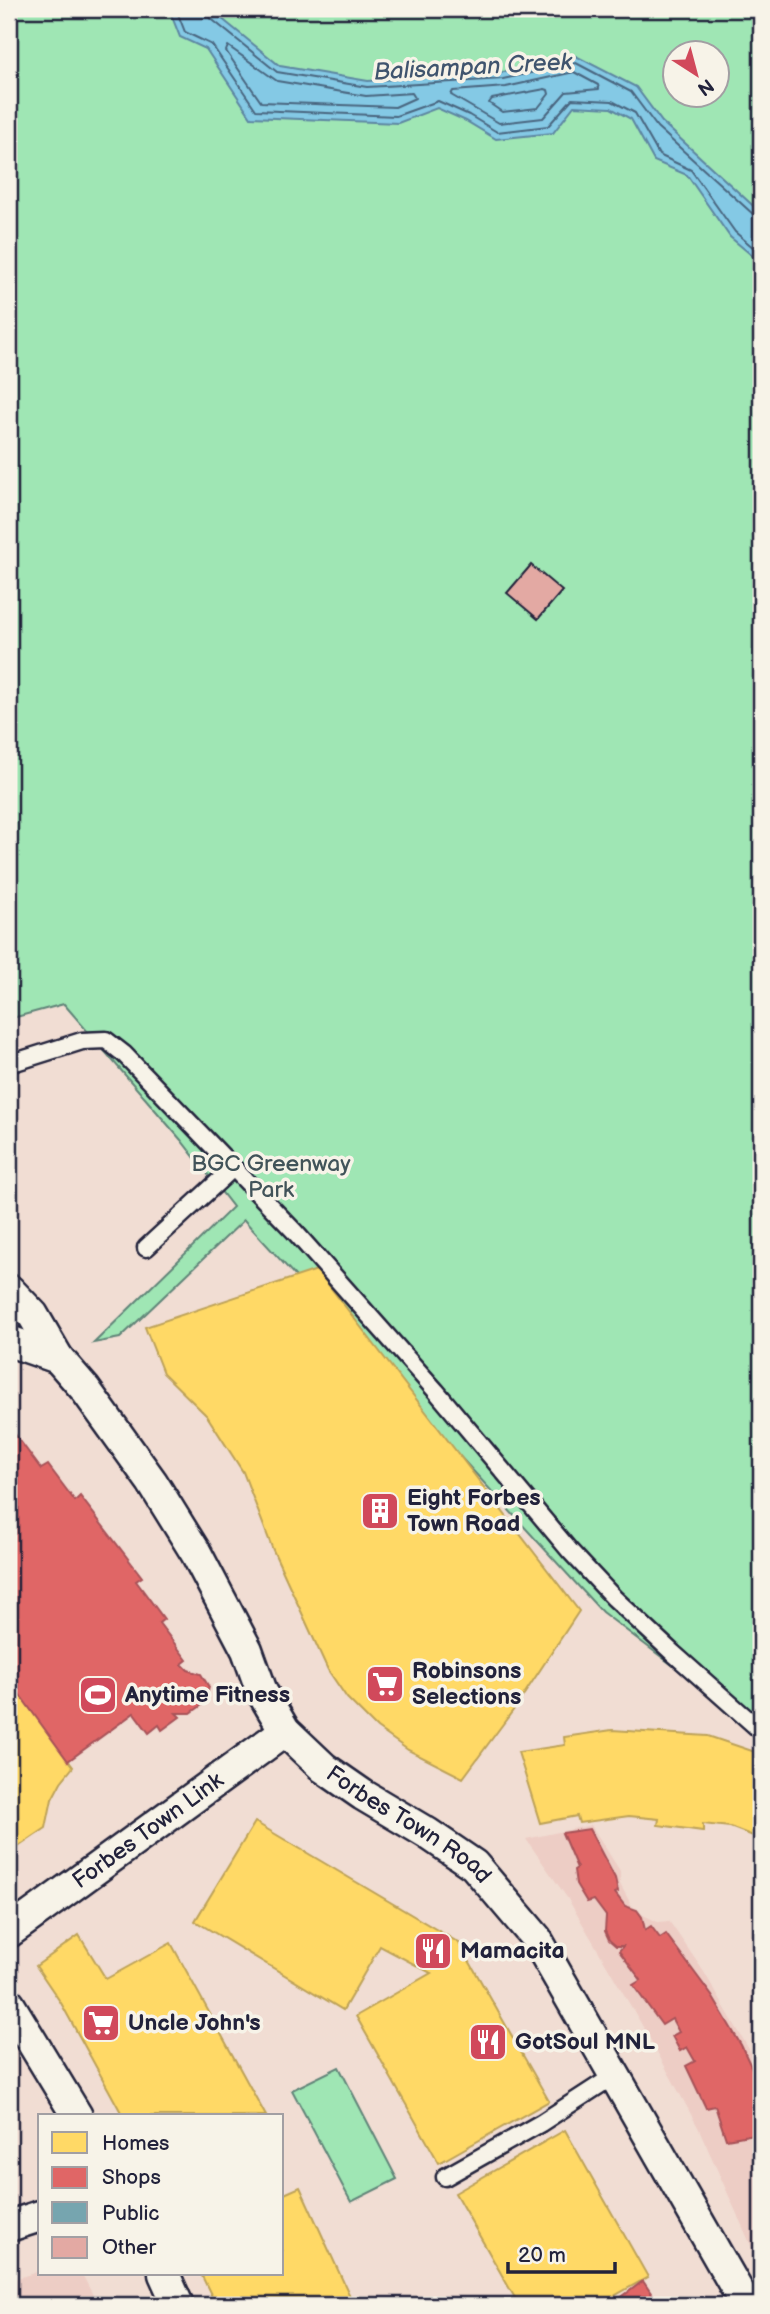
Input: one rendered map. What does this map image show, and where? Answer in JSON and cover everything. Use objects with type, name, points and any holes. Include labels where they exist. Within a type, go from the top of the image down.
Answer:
[{"type":"street","name":"Forbes Town Road","points":[[9,1290],[33,1315],[58,1358],[85,1389],[152,1482],[196,1553],[247,1650],[262,1692],[285,1731],[334,1775],[474,1866],[536,1938],[746,2305]]},
{"type":"street","name":"Forbes Town Road","points":[[9,1341],[58,1358]]},
{"type":"street","name":"Forbes Town Link","points":[[9,1932],[285,1731]]},
{"type":"street","points":[[9,2004],[76,2114]]},
{"type":"street","points":[[9,2226],[38,2217]]},
{"type":"street","points":[[165,2276],[178,2305]]},
{"type":"lane","points":[[9,1064],[82,1041],[106,1040],[124,1054],[295,1232],[427,1381],[570,1551],[614,1598],[761,1731]]},
{"type":"lane","points":[[146,1248],[233,1168]]},
{"type":"lane","points":[[445,2177],[541,2123],[615,2075]]},
{"type":"shaded area","points":[[591,1825],[620,1871],[620,1884],[632,1906],[658,1922],[669,1921],[704,1972],[761,2070],[761,2268],[699,2129],[649,2037],[568,1899],[526,1839]]},
{"type":"shaded area","points":[[38,2272],[38,2276],[83,2276],[98,2305],[9,2305],[9,2281]]},
{"type":"green space","name":"BGC Greenway Park","points":[[9,9],[761,9],[761,1732],[602,1612],[244,1220],[120,1338],[94,1343],[233,1207],[181,1140],[64,1004],[9,1019]]},
{"type":"green space","points":[[339,2067],[397,2179],[351,2202],[292,2090]]},
{"type":"water","points":[[169,9],[210,9],[280,66],[368,81],[503,72],[576,56],[636,87],[662,122],[761,213],[761,263],[730,237],[687,175],[654,161],[631,119],[611,108],[574,106],[553,133],[496,139],[437,108],[398,123],[251,117],[206,49],[180,37]]},
{"type":"building: Homes","name":"Eight Forbes Town Road","points":[[317,1270],[579,1611],[517,1705],[463,1778],[408,1750],[377,1728],[347,1698],[328,1670],[273,1550],[243,1472],[207,1416],[163,1373],[145,1327]]},
{"type":"building: Homes","points":[[9,1680],[73,1767],[52,1799],[46,1828],[9,1853]]},
{"type":"building: Homes","points":[[612,1730],[708,1736],[761,1754],[761,1839],[730,1827],[703,1824],[703,1831],[658,1825],[659,1819],[629,1816],[579,1823],[577,1816],[540,1823],[518,1752],[565,1745],[564,1737]]},
{"type":"building: Homes","points":[[255,1822],[459,1943],[549,2101],[439,2163],[356,2016],[431,1973],[380,1946],[343,2010],[195,1921]]},
{"type":"building: Homes","points":[[79,1935],[106,1979],[171,1943],[265,2114],[122,2114],[61,2003],[36,1966]]},
{"type":"building: Homes","points":[[565,2130],[648,2277],[598,2305],[519,2305],[455,2193]]},
{"type":"building: Homes","points":[[300,2187],[354,2305],[216,2305],[202,2276],[284,2276],[284,2194]]},
{"type":"building: Shops","points":[[9,1426],[41,1469],[48,1465],[75,1501],[80,1496],[142,1577],[136,1581],[164,1619],[159,1623],[187,1660],[182,1664],[188,1670],[201,1674],[209,1687],[205,1703],[191,1713],[176,1713],[180,1717],[162,1730],[159,1725],[149,1733],[134,1713],[68,1761],[9,1680]]},
{"type":"building: Shops","points":[[589,1829],[615,1878],[618,1892],[615,1893],[625,1906],[637,1910],[645,1930],[651,1926],[660,1938],[666,1934],[712,1996],[741,2045],[761,2088],[761,2133],[726,2139],[715,2106],[706,2108],[686,2066],[695,2061],[687,2047],[680,2051],[672,2036],[679,2032],[672,2019],[662,2025],[633,1985],[641,1980],[619,1951],[623,1946],[616,1946],[609,1940],[605,1931],[606,1916],[594,1900],[587,1902],[576,1884],[574,1870],[577,1868],[562,1833]]},
{"type":"building: Shops","points":[[643,2281],[659,2305],[611,2305]]},
{"type":"building: Public","points":[[90,2301],[92,2305],[37,2305]]},
{"type":"building: Other","points":[[531,565],[562,591],[538,619],[507,593]]},
{"type":"place","name":"Eight Forbes Town Road","points":[[380,1511]]},
{"type":"place","name":"Robinsons Selections","points":[[385,1684]]},
{"type":"place","name":"Anytime Fitness","points":[[98,1695]]},
{"type":"place","name":"Mamacita","points":[[433,1951]]},
{"type":"place","name":"Uncle John's","points":[[101,2023]]},
{"type":"place","name":"GotSoul MNL","points":[[488,2042]]},
{"type":"water label","name":"Balisampan Creek","points":[[473,67]]}]
